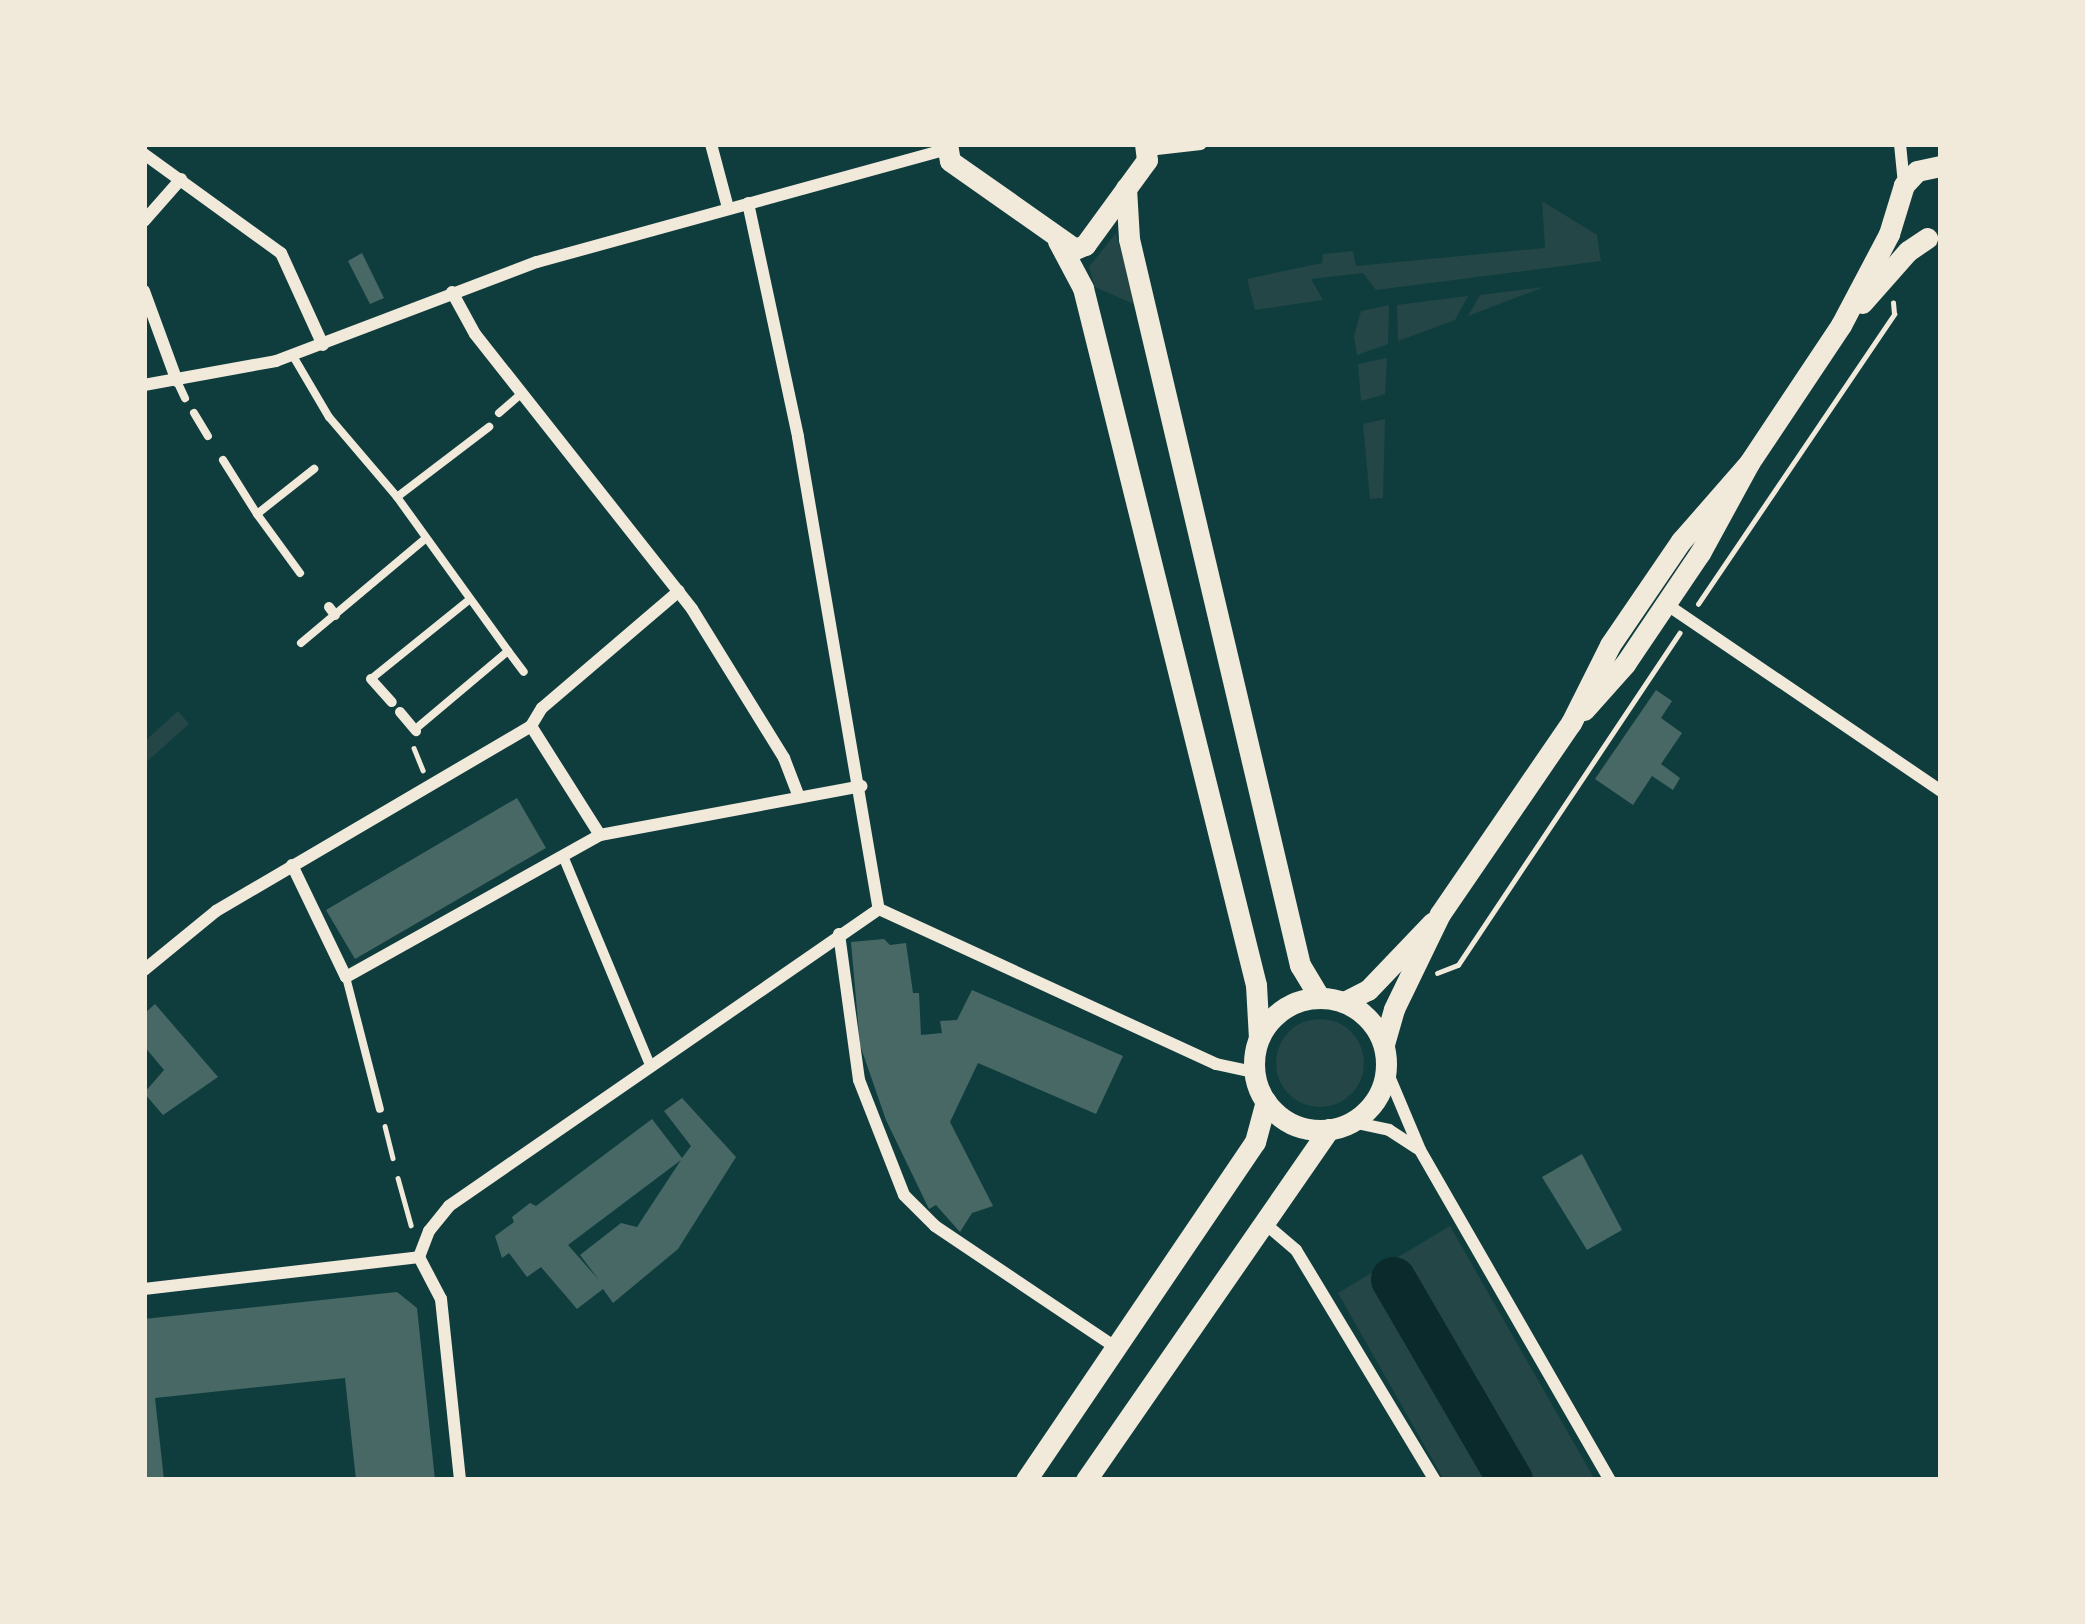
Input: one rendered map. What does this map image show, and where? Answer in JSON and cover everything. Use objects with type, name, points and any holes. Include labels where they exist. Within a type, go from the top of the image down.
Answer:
[{"type":"main road","points":[[946,147],[949,160],[1071,249],[1083,246],[1126,188],[1146,147]]},
{"type":"main road","points":[[1841,325],[1901,195],[1917,171],[1939,164]]},
{"type":"main road","points":[[1126,188],[1129,239],[1295,942],[1303,974],[1319,997]]},
{"type":"main road","points":[[1570,723],[1616,676],[1666,604],[1713,532],[1749,463],[1841,325],[1890,271],[1936,240],[1906,224],[1901,195]]},
{"type":"main road","points":[[1058,241],[1084,288],[1256,986],[1259,1038],[1255,1072],[1266,1101],[1297,1126],[1329,1129],[1352,1122],[1376,1100],[1386,1069],[1384,1044],[1394,1009],[1441,914],[1570,723],[1604,656],[1646,593],[1696,520],[1749,463]]},
{"type":"main road","points":[[1344,1002],[1367,990],[1441,914]]},
{"type":"main road","points":[[1259,1038],[1280,1011],[1319,997],[1344,1002],[1372,1021],[1384,1044]]},
{"type":"main road","points":[[1025,1480],[1258,1136],[1266,1101]]},
{"type":"main road","points":[[1086,1480],[1329,1129]]},
{"type":"street","points":[[711,144],[728,208]]},
{"type":"street","points":[[1146,147],[1201,144]]},
{"type":"street","points":[[1900,144],[1901,195]]},
{"type":"street","points":[[144,385],[293,356],[452,292],[946,147]]},
{"type":"street","points":[[144,154],[281,253],[323,345]]},
{"type":"street","points":[[144,220],[181,179]]},
{"type":"street","points":[[748,202],[797,437],[861,787],[878,909]]},
{"type":"street","points":[[144,291],[177,381]]},
{"type":"street","points":[[452,292],[467,323],[679,591],[784,758],[798,794]]},
{"type":"street","points":[[144,970],[202,920],[531,726],[546,699],[679,591]]},
{"type":"street","points":[[1666,604],[1941,791]]},
{"type":"street","points":[[371,679],[418,728]]},
{"type":"street","points":[[531,726],[600,835]]},
{"type":"street","points":[[292,865],[346,977],[600,835],[798,794],[861,787]]},
{"type":"street","points":[[563,856],[650,1065]]},
{"type":"street","points":[[419,1257],[449,1205],[878,909]]},
{"type":"street","points":[[878,909],[1216,1064],[1255,1072]]},
{"type":"street","points":[[839,934],[859,1081],[904,1195],[934,1226],[1115,1347]]},
{"type":"street","points":[[1386,1069],[1420,1150],[1610,1480]]},
{"type":"street","points":[[1352,1122],[1389,1130],[1420,1150]]},
{"type":"street","points":[[1262,1221],[1296,1250],[1435,1480]]},
{"type":"street","points":[[144,1289],[419,1257]]},
{"type":"street","points":[[419,1257],[441,1298],[460,1480]]},
{"type":"lane","points":[[293,356],[328,417],[397,497],[524,672]]},
{"type":"lane","points":[[177,381],[185,398]]},
{"type":"lane","points":[[499,413],[521,394]]},
{"type":"lane","points":[[194,413],[208,436]]},
{"type":"lane","points":[[397,497],[489,427]]},
{"type":"lane","points":[[223,460],[300,573]]},
{"type":"lane","points":[[257,514],[314,470]]},
{"type":"lane","points":[[301,643],[332,611],[425,539]]},
{"type":"lane","points":[[371,679],[470,598]]},
{"type":"lane","points":[[418,728],[508,651]]},
{"type":"lane","points":[[346,977],[380,1109]]},
{"type":"path","points":[[1430,976],[1458,965],[1894,314],[1890,271]]},
{"type":"path","points":[[418,728],[416,760],[433,785]]},
{"type":"path","points":[[380,1109],[393,1158]]},
{"type":"path","points":[[398,1178],[419,1257]]},
{"type":"shaded area","points":[[1542,201],[1597,235],[1601,261],[1376,290],[1363,273],[1311,279],[1323,300],[1255,310],[1247,279],[1322,263],[1323,254],[1353,251],[1356,266],[1545,248]]},
{"type":"shaded area","points":[[1116,233],[1136,305],[1095,287],[1089,267]]},
{"type":"shaded area","points":[[1544,287],[1468,316],[1480,295]]},
{"type":"shaded area","points":[[1468,296],[1455,320],[1398,341],[1397,305]]},
{"type":"shaded area","points":[[1389,305],[1388,344],[1357,355],[1354,336],[1361,311]]},
{"type":"shaded area","points":[[1387,358],[1385,394],[1361,401],[1358,364]]},
{"type":"shaded area","points":[[1385,419],[1383,498],[1370,499],[1363,424]]},
{"type":"shaded area","points":[[178,711],[189,724],[144,764],[144,742]]},
{"type":"shaded area","points":[[1320,1019],[1351,1032],[1364,1063],[1351,1094],[1320,1107],[1289,1094],[1276,1063],[1289,1032]]},
{"type":"shaded area","points":[[1450,1226],[1595,1480],[1444,1480],[1338,1293]]},
{"type":"building","points":[[362,253],[384,298],[370,304],[348,261]]},
{"type":"building","points":[[1656,690],[1672,701],[1661,718],[1682,733],[1661,764],[1680,778],[1673,790],[1652,776],[1633,805],[1595,779]]},
{"type":"building","points":[[517,798],[546,848],[355,959],[326,910]]},
{"type":"building","points":[[884,939],[890,945],[906,943],[913,993],[919,993],[921,1035],[942,1033],[940,1021],[957,1020],[972,990],[1123,1056],[1096,1114],[978,1063],[950,1122],[993,1206],[972,1213],[960,1232],[936,1205],[929,1209],[886,1120],[860,1045],[851,942]]},
{"type":"building","points":[[155,1004],[218,1077],[163,1115],[144,1093],[164,1070],[144,1046],[144,1014]]},
{"type":"building","points":[[682,1098],[736,1157],[678,1249],[613,1303],[603,1289],[577,1309],[541,1267],[527,1277],[509,1253],[502,1258],[495,1236],[514,1222],[512,1217],[530,1203],[536,1206],[652,1119],[682,1158],[691,1146],[664,1111]],"holes":[[[681,1160],[637,1227],[621,1223],[580,1255],[599,1280],[568,1245]]]},
{"type":"building","points":[[1582,1154],[1622,1230],[1587,1250],[1542,1177]]},
{"type":"building","points":[[397,1292],[417,1308],[435,1480],[356,1480],[345,1378],[155,1398],[164,1480],[144,1480],[144,1319]]},
{"type":"waterway","points":[[1393,1279],[1510,1480]]}]
